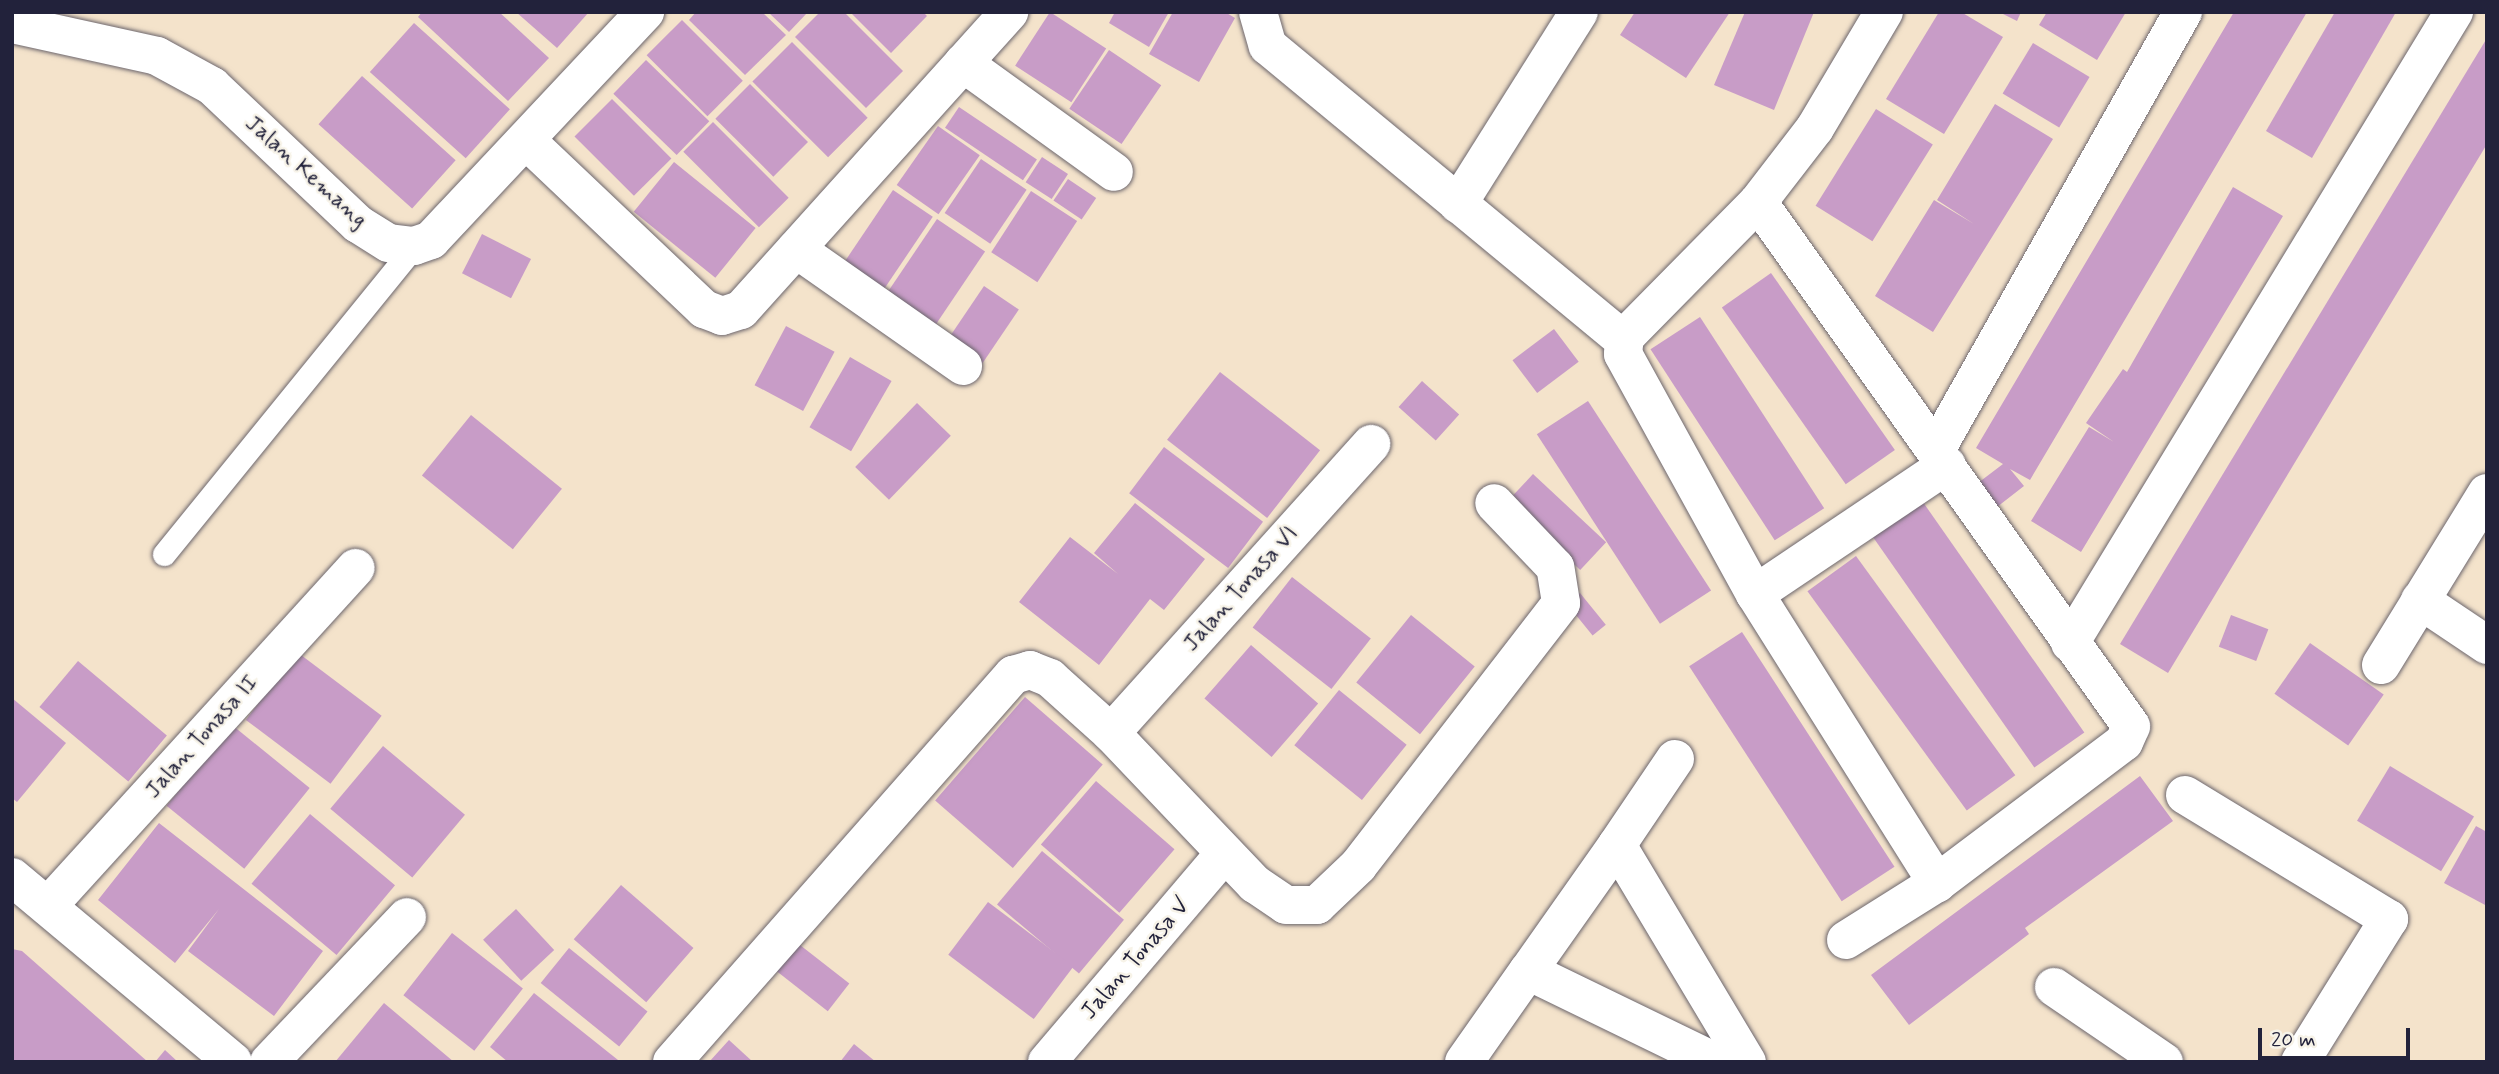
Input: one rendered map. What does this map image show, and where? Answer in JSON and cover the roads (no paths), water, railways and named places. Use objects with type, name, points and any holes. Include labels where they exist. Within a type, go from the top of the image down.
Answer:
[{"type":"street","points":[[414,246],[431,240],[528,142],[645,12]]},
{"type":"street","points":[[528,142],[704,309],[722,316],[740,310],[1009,12]]},
{"type":"street","points":[[1258,12],[1268,46],[1623,340]]},
{"type":"street","points":[[1458,204],[1579,12]]},
{"type":"street","points":[[1884,12],[1815,128],[1758,202],[1623,340],[1623,354],[1755,594],[1937,883]]},
{"type":"street","points":[[1755,594],[1942,456],[2183,12]]},
{"type":"street","points":[[2070,643],[2454,12]]},
{"type":"street","name":"Jalan Kemang","points":[[12,24],[99,38],[168,62],[212,86],[358,224],[389,243],[414,246]]},
{"type":"street","points":[[963,63],[1114,172]]},
{"type":"street","points":[[1758,202],[1942,456],[2070,643],[2127,717],[2128,736],[1937,883],[1846,940]]},
{"type":"street","points":[[796,248],[963,366]]},
{"type":"street","name":"Jalan Tonasa VI","points":[[1111,733],[1371,444]]},
{"type":"street","points":[[2381,665],[2487,493]]},
{"type":"street","points":[[672,1062],[1013,675],[1030,670],[1050,678],[1111,733],[1223,855],[1286,905],[1317,905],[1358,866],[1554,617],[1560,588],[1555,567],[1494,503]]},
{"type":"street","name":"Jalan Tonasa II","points":[[48,906],[356,568]]},
{"type":"street","points":[[2420,600],[2487,645]]},
{"type":"street","points":[[1464,1062],[1675,759]]},
{"type":"street","points":[[2185,795],[2389,919],[2300,1062]]},
{"type":"street","points":[[1617,845],[1747,1062]]},
{"type":"street","name":"Jalan Tonasa V","points":[[1047,1062],[1223,855]]},
{"type":"street","points":[[12,877],[233,1062]]},
{"type":"street","points":[[269,1062],[407,917]]},
{"type":"street","points":[[1528,971],[1714,1062]]},
{"type":"street","points":[[2054,987],[2164,1062]]},
{"type":"lane","points":[[164,554],[414,246]]}]
